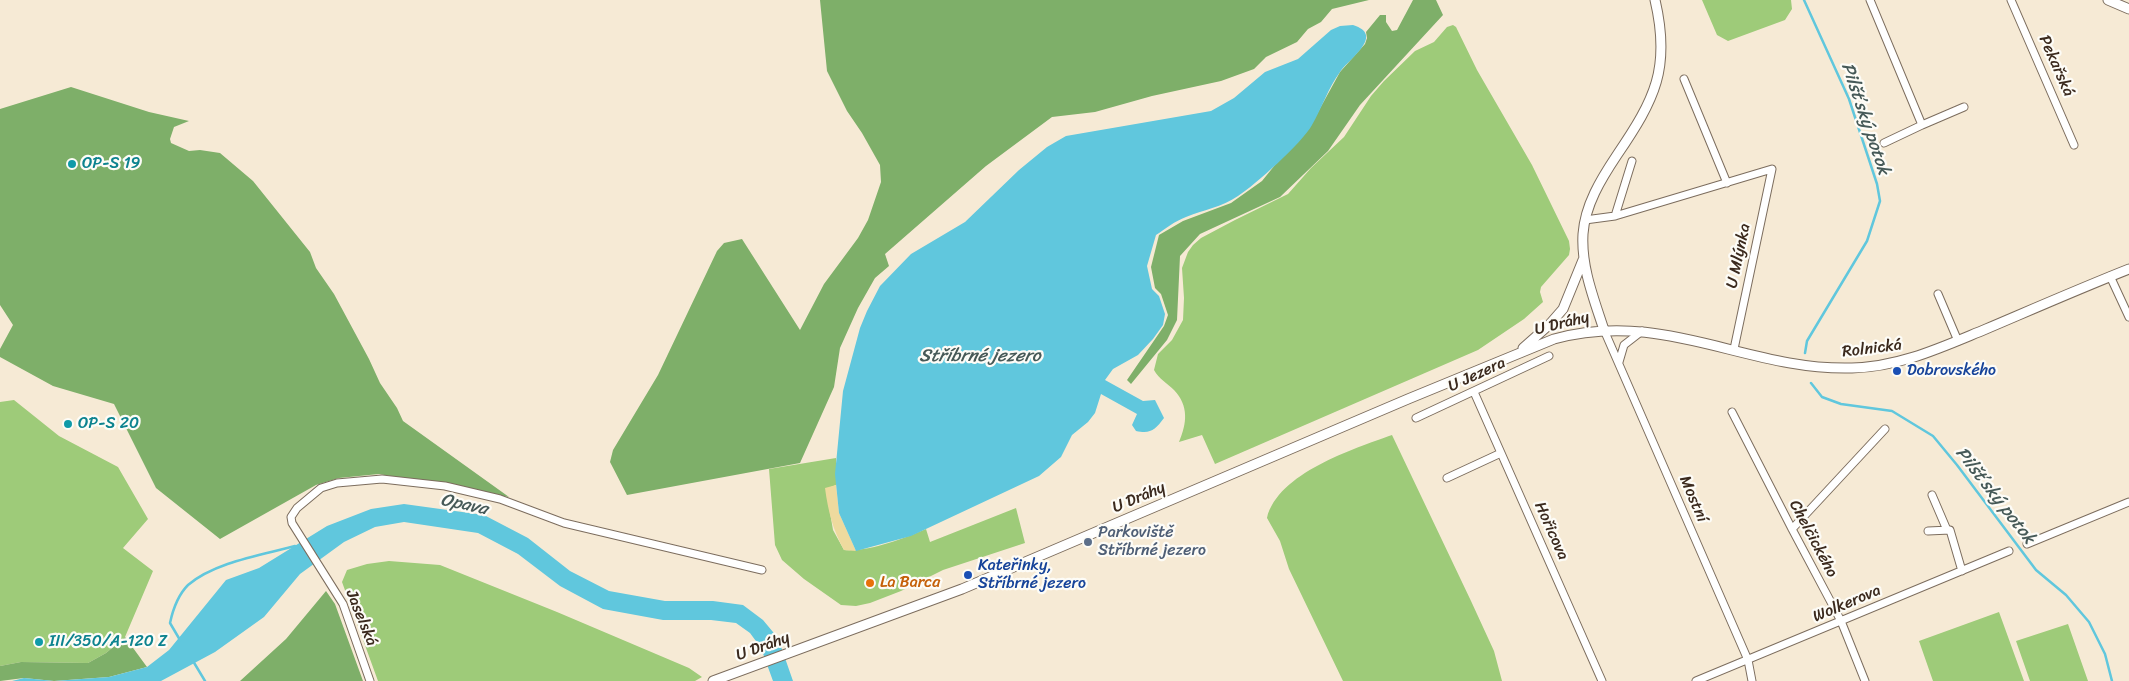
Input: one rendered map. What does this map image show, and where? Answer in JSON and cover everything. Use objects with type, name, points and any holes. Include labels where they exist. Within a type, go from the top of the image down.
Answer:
[{"type":"street","name":"U Dráhy","points":[[1516,354],[1549,325],[1563,309],[1583,260],[1585,220],[1590,202],[1650,101],[1658,82],[1662,50],[1656,0]]},
{"type":"street","points":[[1870,0],[1922,125]]},
{"type":"street","name":"Pekařská","points":[[2011,0],[2074,145]]},
{"type":"street","points":[[2108,0],[2129,10]]},
{"type":"street","points":[[1585,220],[1615,216],[1727,183],[1684,79]]},
{"type":"street","points":[[1884,143],[1964,107]]},
{"type":"street","points":[[1615,216],[1632,161]]},
{"type":"street","name":"U Mlýnka","points":[[1727,183],[1772,169],[1734,349]]},
{"type":"street","name":"U Dráhy","points":[[717,679],[962,589],[1516,354],[1574,334],[1604,330],[1583,260]]},
{"type":"street","name":"Rolnická","points":[[1604,330],[1642,331],[1671,335],[1804,365],[1851,368],[1900,362],[1924,355],[2129,269]]},
{"type":"street","points":[[2110,276],[2129,317]]},
{"type":"street","points":[[1938,294],[1958,341]]},
{"type":"street","name":"Mostní","points":[[1604,330],[1748,660],[1752,681]]},
{"type":"street","points":[[1619,363],[1624,345],[1642,331]]},
{"type":"street","name":"U Jezera","points":[[1416,418],[1549,356]]},
{"type":"street","name":"Hořicova","points":[[1474,392],[1602,681]]},
{"type":"street","name":"Chelčického","points":[[1732,412],[1841,621],[1865,681]]},
{"type":"street","points":[[1792,529],[1885,429]]},
{"type":"street","points":[[1447,478],[1501,452]]},
{"type":"street","name":"Jaselská","points":[[370,681],[343,604],[292,523],[291,517],[297,508],[322,488],[337,483],[382,479],[445,486],[500,499],[564,523],[762,570]]},
{"type":"street","points":[[1932,495],[1947,530],[1950,530],[1962,571]]},
{"type":"street","points":[[2028,544],[2129,502]]},
{"type":"street","points":[[1928,530],[1947,530]]},
{"type":"street","name":"Wolkerova","points":[[1696,681],[2009,552]]},
{"type":"green space","points":[[820,0],[1369,0],[1332,9],[1321,22],[1308,29],[1297,42],[1266,57],[1254,69],[1221,81],[1152,96],[1095,112],[1052,117],[986,166],[885,254],[889,266],[875,278],[858,308],[840,348],[834,387],[800,463],[627,495],[610,462],[613,450],[658,375],[717,251],[724,243],[742,239],[800,330],[824,284],[858,238],[868,220],[881,182],[880,165],[847,111],[827,71]]},
{"type":"green space","points":[[1413,0],[1436,0],[1443,15],[1360,105],[1328,151],[1280,197],[1200,234],[1180,256],[1177,320],[1167,340],[1131,384],[1127,380],[1164,326],[1168,315],[1161,294],[1155,288],[1151,267],[1159,235],[1183,221],[1231,203],[1262,181],[1318,112],[1340,72],[1365,44],[1366,32],[1380,15],[1386,15],[1386,22],[1392,31],[1397,30]]},
{"type":"green space","points":[[1702,0],[1791,0],[1792,9],[1785,20],[1728,41],[1717,35]]},
{"type":"green space","points":[[1453,25],[1456,27],[1477,70],[1532,165],[1569,241],[1569,255],[1541,287],[1540,292],[1543,302],[1524,319],[1478,350],[1215,464],[1202,435],[1179,442],[1185,421],[1182,402],[1174,390],[1154,370],[1158,354],[1172,340],[1183,320],[1182,268],[1188,252],[1201,238],[1288,194],[1311,168],[1344,137],[1371,96],[1384,81],[1415,51],[1434,42],[1447,27]]},
{"type":"green space","points":[[71,87],[149,112],[189,121],[174,127],[170,139],[171,143],[189,151],[200,150],[220,153],[253,181],[310,252],[316,268],[334,294],[380,383],[397,408],[403,421],[509,497],[379,474],[339,478],[316,485],[220,539],[156,488],[114,404],[53,386],[0,357],[0,349],[13,325],[0,305],[0,109]]},
{"type":"green space","points":[[14,400],[59,436],[118,467],[148,519],[123,548],[153,571],[125,637],[106,653],[88,663],[21,662],[0,666],[0,402]]},
{"type":"green space","points":[[1392,435],[1494,651],[1502,681],[1343,681],[1289,569],[1280,541],[1267,518],[1274,502],[1286,488],[1319,465]]},
{"type":"green space","points":[[836,458],[836,485],[826,489],[833,530],[844,550],[874,547],[896,541],[926,529],[930,542],[1016,508],[1025,543],[943,570],[901,591],[870,603],[856,606],[841,605],[804,579],[782,560],[775,545],[769,469]]},
{"type":"green space","points":[[389,561],[440,565],[689,668],[702,677],[695,681],[378,681],[342,582],[347,570],[367,564]]},
{"type":"green space","points":[[326,591],[335,604],[363,681],[240,681],[286,639]]},
{"type":"green space","points":[[1999,612],[2024,681],[1933,681],[1919,641]]},
{"type":"green space","points":[[2068,624],[2088,681],[2030,681],[2016,641]]},
{"type":"green space","points":[[125,637],[147,667],[109,677],[54,681],[24,678],[0,681],[0,666],[21,662],[88,663],[106,653]]},
{"type":"sand","points":[[836,485],[839,513],[856,551],[844,550],[831,520],[825,488]]},
{"type":"water","name":"Stříbrné jezero","points":[[1353,25],[1362,29],[1366,35],[1366,41],[1336,78],[1312,125],[1299,142],[1246,191],[1219,206],[1182,219],[1156,235],[1147,266],[1152,289],[1159,296],[1165,314],[1163,325],[1138,355],[1113,369],[1105,380],[1143,401],[1155,400],[1164,418],[1158,426],[1145,432],[1136,431],[1132,425],[1137,414],[1101,394],[1095,413],[1088,422],[1072,435],[1061,457],[1039,476],[911,536],[856,551],[839,513],[835,474],[843,391],[860,328],[880,286],[911,254],[965,222],[1019,170],[1047,147],[1066,136],[1211,111],[1234,98],[1265,72],[1298,59],[1331,30],[1340,26]]},
{"type":"water","points":[[404,504],[484,515],[528,538],[570,571],[609,591],[665,601],[713,601],[743,605],[763,620],[778,638],[793,681],[773,681],[761,648],[750,633],[736,623],[711,620],[663,620],[603,609],[560,586],[518,554],[478,533],[404,522],[375,527],[344,542],[300,574],[264,617],[215,652],[161,681],[54,681],[109,677],[147,667],[169,650],[226,580],[259,568],[327,526],[371,509]]},
{"type":"water","points":[[24,678],[54,681],[12,681]]},
{"type":"waterway","name":"Pilšťský potok","points":[[1804,0],[1849,99],[1877,184],[1880,201],[1867,241],[1807,341],[1805,353]]},
{"type":"waterway","name":"Pilšťský potok","points":[[1811,383],[1822,397],[1841,404],[1892,411],[1933,436],[2036,570],[2066,595],[2089,622],[2105,654],[2112,681]]},
{"type":"waterway","points":[[180,640],[170,623],[176,602],[188,585],[211,570],[254,556],[295,546]]},
{"type":"waterway","points":[[193,661],[205,681]]},
{"type":"place","name":"OP-S 19","points":[[72,164]]},
{"type":"place","name":"Dobrovského","points":[[1897,371]]},
{"type":"place","name":"OP-S 20","points":[[68,424]]},
{"type":"place","name":"Parkoviště Stříbrné jezero","points":[[1088,542]]},
{"type":"place","name":"Kateřinky, Stříbrné jezero","points":[[968,575]]},
{"type":"place","name":"La Barca","points":[[870,583]]},
{"type":"place","name":"III/350/A-120 Z","points":[[39,642]]},
{"type":"water label","name":"Opava","points":[[464,505]]}]
